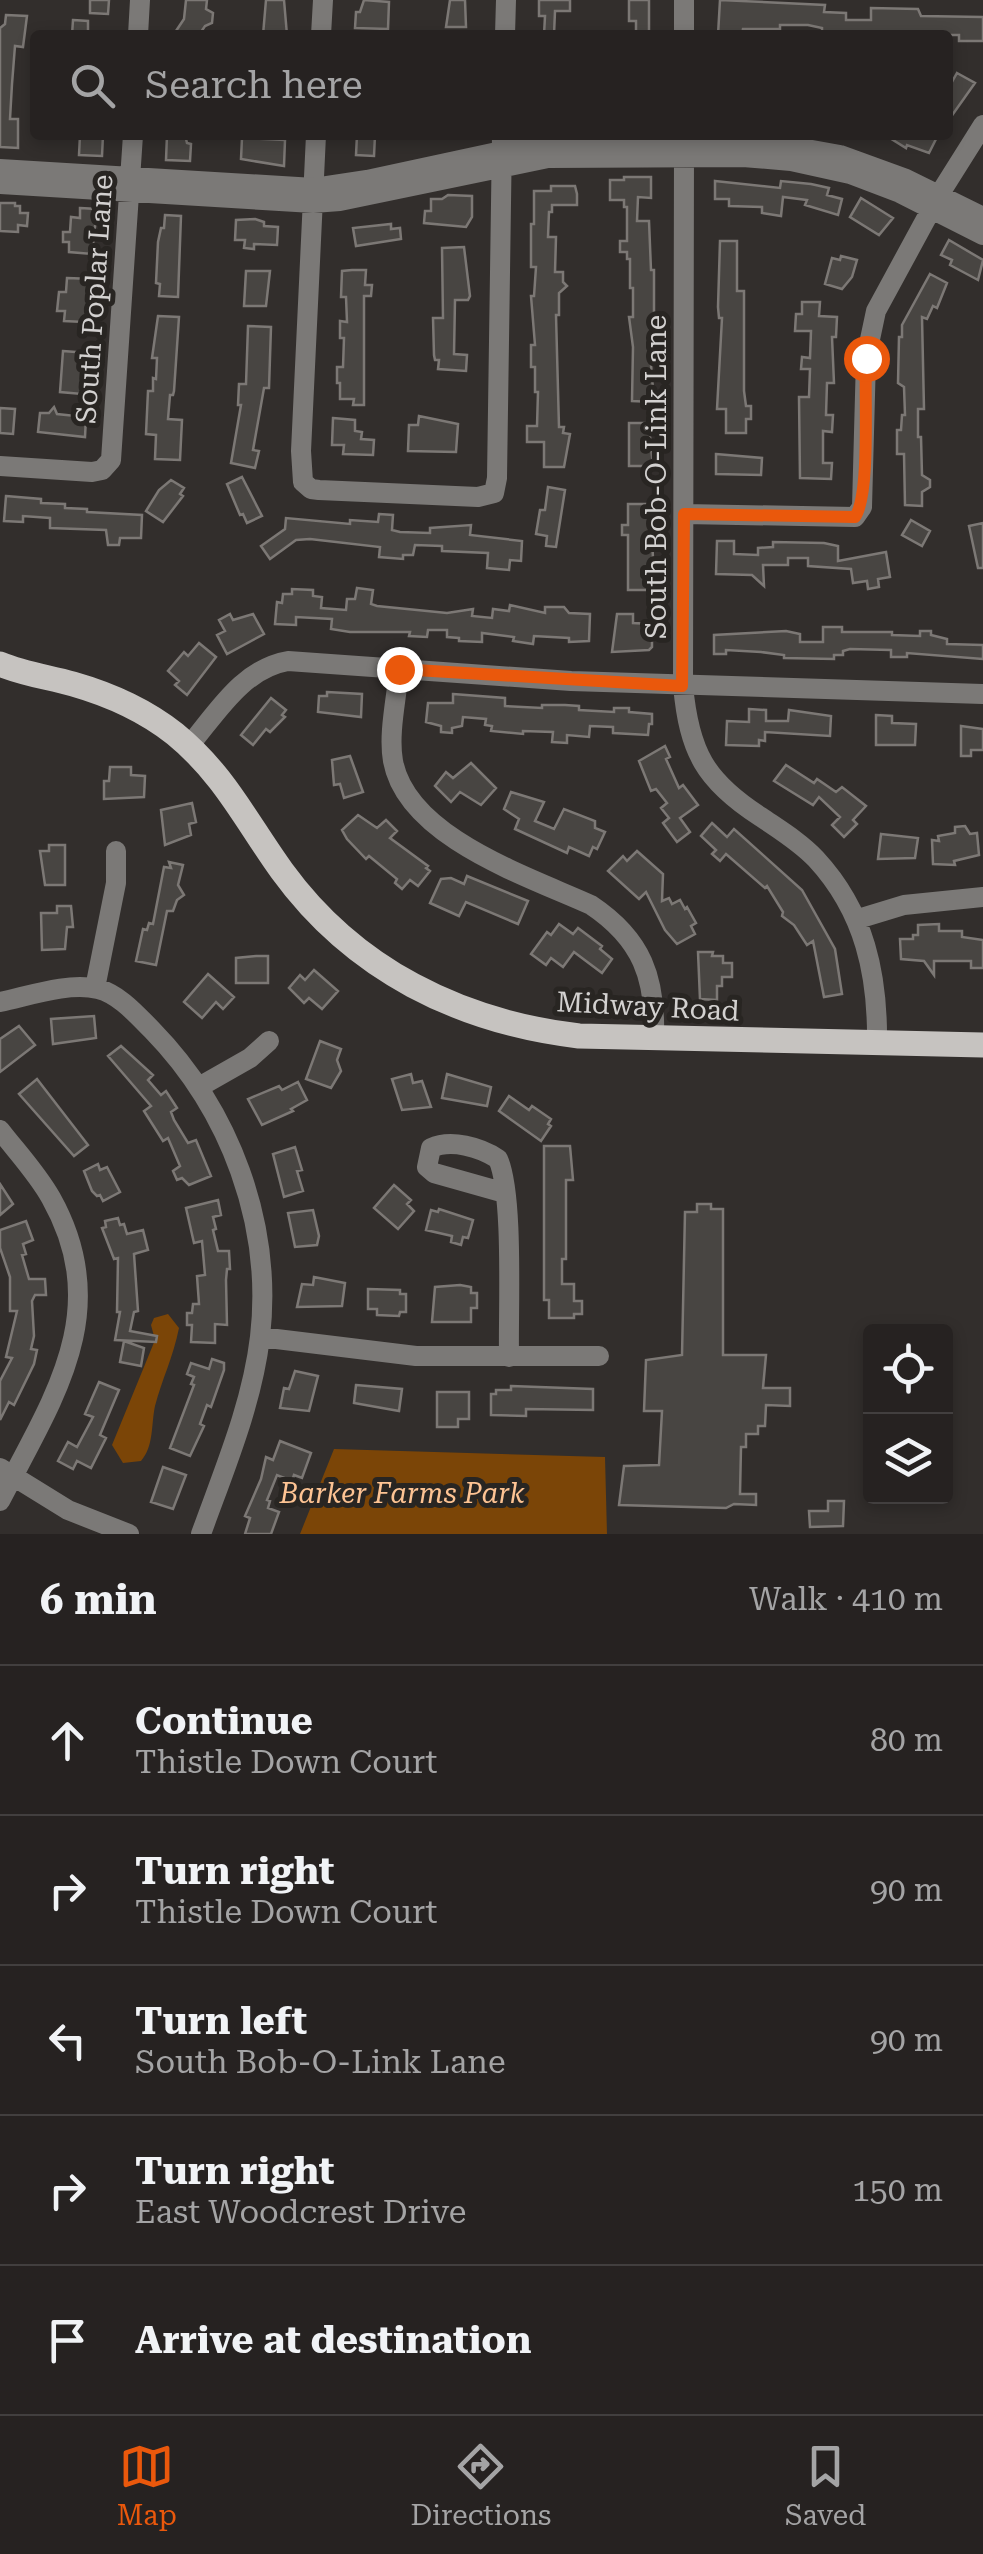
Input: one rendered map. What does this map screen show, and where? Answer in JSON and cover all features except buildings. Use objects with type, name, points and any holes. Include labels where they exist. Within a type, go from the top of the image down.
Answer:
[{"type":"main road","name":"Midway Road","points":[[0,664],[13,677],[74,684],[110,697],[174,733],[227,786],[281,870],[323,920],[401,980],[449,1004],[520,1027],[579,1036],[983,1045]]},
{"type":"street","points":[[138,30],[140,0]]},
{"type":"street","points":[[322,30],[323,0]]},
{"type":"street","points":[[505,30],[506,0]]},
{"type":"street","points":[[684,0],[684,30]]},
{"type":"street","points":[[684,514],[855,517],[862,507],[866,358],[872,326],[882,296],[983,124]]},
{"type":"street","name":"South Poplar Lane","points":[[0,466],[92,472],[108,466],[132,140]]},
{"type":"street","points":[[316,140],[301,451],[303,482],[319,490],[478,497],[494,493],[502,150]]},
{"type":"street","points":[[0,184],[130,185],[314,196],[502,150],[574,142],[779,144],[818,150],[884,169],[983,235]]},
{"type":"street","name":"South Bob-O-Link Lane","points":[[684,144],[682,686],[692,744],[710,777],[731,797],[816,859],[858,920],[872,967],[876,1044]]},
{"type":"street","points":[[0,169],[130,185]]},
{"type":"street","points":[[935,202],[983,217]]},
{"type":"street","points":[[188,747],[246,678],[271,664],[306,661],[682,686],[983,694]]},
{"type":"street","points":[[399,669],[393,761],[413,806],[448,836],[612,919],[645,964],[654,991],[654,1038]]},
{"type":"street","points":[[94,988],[116,883],[116,852]]},
{"type":"street","points":[[858,920],[918,902],[983,897]]},
{"type":"street","points":[[0,1002],[68,989],[107,992],[138,1016],[199,1087],[234,1154],[250,1204],[260,1266],[260,1337],[245,1410],[201,1534]]},
{"type":"street","points":[[199,1087],[250,1058],[269,1040]]},
{"type":"street","points":[[0,1130],[37,1176],[60,1217],[74,1258],[79,1301],[69,1361],[37,1432],[6,1472],[0,1502]]},
{"type":"street","points":[[506,1194],[509,1357]]},
{"type":"street","points":[[260,1337],[416,1356],[599,1356]]},
{"type":"street","points":[[6,1472],[82,1517],[129,1534]]},
{"type":"green space","points":[[168,1314],[179,1328],[155,1406],[148,1449],[141,1461],[123,1463],[112,1445],[155,1340],[151,1325],[154,1318]]},
{"type":"green space","name":"Barker Farms Park","points":[[334,1449],[605,1457],[607,1534],[300,1534]]},
{"type":"route","points":[[399,669],[682,686],[684,514],[855,517],[862,507],[866,358]]}]
